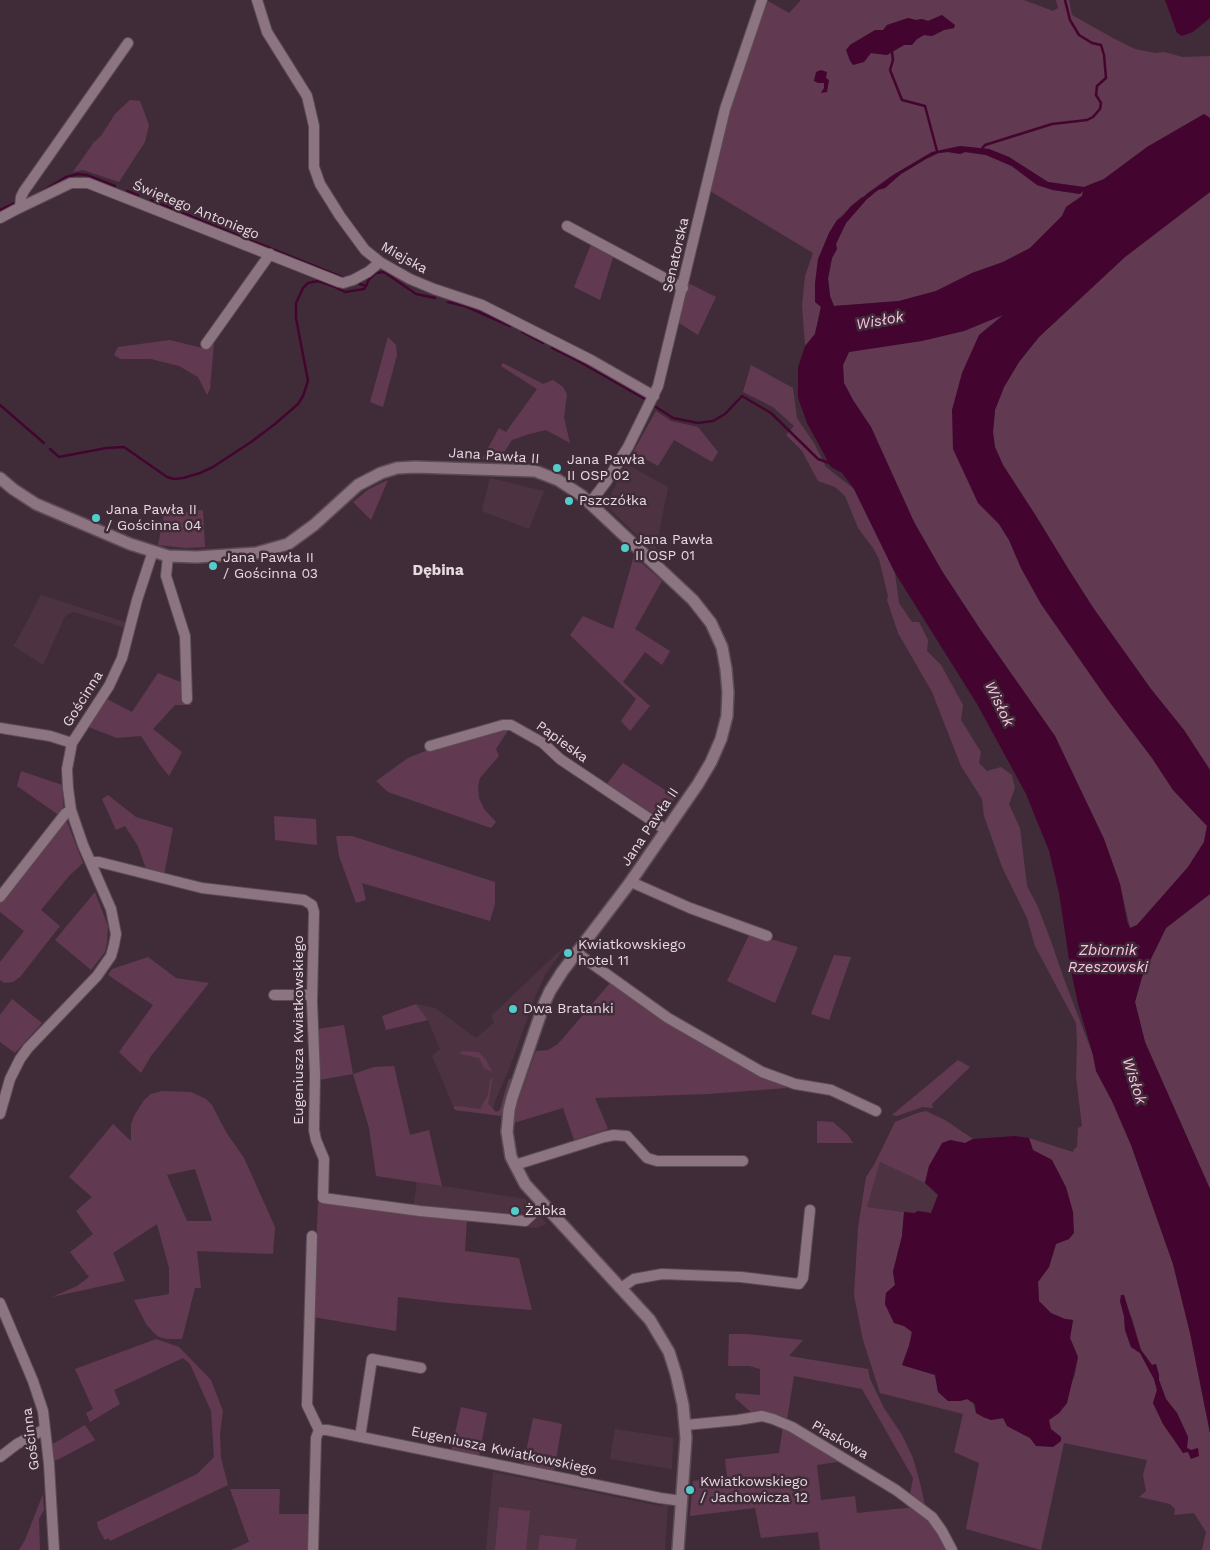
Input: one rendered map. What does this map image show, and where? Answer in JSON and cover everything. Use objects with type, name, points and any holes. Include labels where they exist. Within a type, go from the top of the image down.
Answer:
[{"type":"street","name":"Miejska","points":[[256,0],[267,32],[307,96],[314,126],[314,166],[320,184],[331,203],[365,250],[380,262],[416,282],[482,306],[591,360],[654,396]]},
{"type":"street","name":"Senatorska","points":[[590,503],[606,482],[625,451],[654,396],[666,358],[725,109],[762,0]]},
{"type":"street","points":[[20,207],[24,191],[128,43]]},
{"type":"street","name":"Świętego Antoniego","points":[[0,218],[71,183],[88,182],[343,284],[368,272],[380,262]]},
{"type":"street","points":[[567,226],[683,288]]},
{"type":"street","points":[[206,344],[270,254]]},
{"type":"street","name":"Jana Pawła II","points":[[0,478],[36,504],[130,544],[168,556],[197,557],[256,553],[281,547],[298,538],[358,485],[381,473],[397,468],[415,466],[535,471],[558,480],[590,503],[699,607],[716,630],[726,669],[728,692],[727,716],[721,739],[711,762],[630,883]]},
{"type":"street","name":"Gościnna","points":[[0,1112],[10,1079],[20,1059],[28,1048],[97,976],[111,956],[116,934],[111,908],[70,810],[67,769],[72,743],[109,686],[117,670],[153,551]]},
{"type":"street","points":[[168,556],[166,576],[185,636],[188,699]]},
{"type":"street","name":"Papieska","points":[[430,746],[503,725],[511,725],[543,743],[560,759],[666,830]]},
{"type":"street","points":[[0,728],[50,736],[72,743]]},
{"type":"street","points":[[0,897],[70,810]]},
{"type":"street","name":"Eugeniusza Kwiatkowskiego","points":[[91,862],[99,862],[202,888],[304,900],[312,905],[314,912],[312,995],[315,1075],[314,1130],[324,1159],[323,1198],[420,1211],[525,1221],[542,1205]]},
{"type":"street","points":[[678,1550],[686,1425],[680,1391],[669,1352],[650,1320],[542,1205],[525,1184],[515,1165],[508,1145],[509,1110],[544,1004],[556,981],[630,883],[690,908],[767,936]]},
{"type":"street","points":[[578,953],[668,1018],[762,1072],[794,1084],[831,1090],[876,1111]]},
{"type":"street","points":[[274,995],[312,995]]},
{"type":"street","points":[[515,1165],[604,1136],[614,1135],[628,1136],[650,1160],[743,1161]]},
{"type":"street","points":[[621,1288],[634,1279],[662,1274],[741,1277],[799,1284],[803,1278],[810,1210]]},
{"type":"street","points":[[312,1236],[307,1405],[319,1430],[316,1438],[313,1550]]},
{"type":"street","name":"Gościnna","points":[[0,1303],[41,1400],[54,1550]]},
{"type":"street","points":[[360,1437],[372,1360],[421,1368]]},
{"type":"street","name":"Piaskowa","points":[[686,1425],[762,1416],[773,1419],[800,1432],[896,1490],[932,1517],[952,1550]]},
{"type":"street","points":[[0,1457],[5,1451],[45,1429]]},
{"type":"street","name":"Eugeniusza Kwiatkowskiego","points":[[319,1430],[652,1497],[682,1501]]},
{"type":"shaded area","points":[[801,0],[1024,0],[1053,11],[1058,8],[1056,0],[1069,0],[1072,15],[1135,49],[1155,53],[1164,52],[1183,57],[1210,56],[1210,118],[1204,114],[1147,147],[1104,179],[1084,187],[1048,182],[1009,157],[989,149],[960,146],[932,152],[893,175],[864,197],[861,197],[837,220],[825,243],[815,302],[821,306],[815,334],[805,346],[802,305],[805,276],[813,253],[710,191],[740,75],[768,1],[789,13]],"holes":[[[942,15],[954,28],[944,30],[932,36],[924,35],[912,45],[904,45],[887,55],[870,53],[864,62],[850,45],[875,31],[883,30],[887,25],[908,18],[928,21]]]},
{"type":"shaded area","points":[[130,100],[140,101],[149,125],[145,142],[119,182],[83,170],[73,172],[94,142],[101,136],[115,114]]},
{"type":"shaded area","points":[[939,153],[986,155],[1011,166],[1037,185],[1053,190],[1080,194],[1083,191],[1082,196],[1066,207],[1062,216],[1030,248],[1003,262],[972,273],[936,291],[899,301],[834,306],[830,296],[828,279],[832,258],[837,249],[836,244],[846,223],[867,199],[878,190],[885,188],[901,174],[926,159]]},
{"type":"shaded area","points":[[1210,192],[1210,770],[1184,730],[1151,689],[1094,609],[1003,465],[995,447],[993,432],[995,410],[1004,387],[1019,362],[1039,337],[1125,257]]},
{"type":"shaded area","points":[[592,242],[614,254],[600,300],[574,287]]},
{"type":"shaded area","points":[[688,283],[716,297],[698,335],[679,323]]},
{"type":"shaded area","points":[[1005,314],[978,503],[999,524],[1041,604],[1108,700],[1152,758],[1173,790],[1207,826],[1204,842],[1188,867],[1137,925],[1130,928],[1120,884],[1104,839],[1055,736],[942,571],[914,522],[871,427],[844,383],[843,365],[849,352],[964,331]]},
{"type":"shaded area","points":[[388,337],[396,345],[397,355],[383,407],[370,402]]},
{"type":"shaded area","points":[[170,340],[202,348],[214,343],[210,389],[207,395],[198,377],[179,366],[151,359],[121,359],[114,355],[118,347]]},
{"type":"shaded area","points":[[503,363],[543,384],[553,380],[563,387],[567,394],[564,418],[570,443],[546,430],[512,440],[499,460],[482,459],[499,428],[506,432],[537,389],[501,366]]},
{"type":"shaded area","points":[[751,365],[793,388],[797,418],[814,443],[826,467],[854,489],[895,573],[899,603],[912,622],[919,622],[928,640],[927,651],[941,665],[963,705],[961,720],[981,752],[979,763],[987,771],[1001,767],[1012,775],[1015,788],[1009,804],[1020,828],[1027,886],[1038,907],[1052,944],[1093,1055],[1096,1071],[1112,1101],[1131,1145],[1173,1264],[1190,1333],[1210,1433],[1210,1550],[1202,1550],[1206,1532],[1194,1513],[1174,1515],[1175,1509],[1170,1504],[1139,1497],[1146,1491],[1143,1475],[1147,1460],[1064,1443],[1041,1550],[966,1529],[979,1463],[954,1452],[963,1414],[880,1393],[863,1340],[854,1295],[858,1228],[866,1177],[895,1122],[926,1111],[945,1120],[973,1139],[965,1143],[950,1140],[929,1166],[925,1183],[880,1162],[867,1207],[904,1212],[902,1236],[893,1271],[895,1285],[886,1293],[885,1304],[894,1323],[904,1326],[912,1332],[902,1365],[935,1375],[938,1392],[960,1401],[967,1399],[973,1403],[976,1413],[991,1420],[1004,1418],[1007,1426],[1030,1438],[1036,1446],[1061,1437],[1050,1429],[1049,1420],[1059,1413],[1067,1403],[1068,1391],[1075,1375],[1078,1357],[1070,1338],[1073,1320],[1051,1313],[1039,1301],[1038,1282],[1049,1267],[1056,1244],[1069,1239],[1052,1160],[1033,1150],[1029,1138],[1073,1152],[1077,1147],[1078,1128],[1082,1126],[1076,1077],[1076,1023],[1035,946],[1027,918],[1002,867],[984,816],[982,799],[961,766],[932,692],[898,633],[887,600],[888,596],[879,559],[858,528],[845,496],[835,487],[818,481],[802,451],[786,435],[794,426],[773,407],[743,392]],"holes":[[[1120,1301],[1132,1318],[1141,1350],[1152,1365],[1156,1364],[1159,1380],[1166,1399],[1177,1413],[1188,1437],[1187,1448],[1191,1450],[1183,1452],[1163,1424],[1153,1403],[1157,1390],[1154,1379],[1140,1353],[1131,1347],[1125,1330]]]},
{"type":"shaded area","points":[[656,411],[671,421],[698,427],[718,452],[712,462],[674,440],[658,466],[633,452]]},
{"type":"shaded area","points":[[626,464],[668,487],[655,553],[606,505]]},
{"type":"shaded area","points":[[490,478],[544,491],[529,529],[482,511]]},
{"type":"shaded area","points":[[388,480],[371,520],[353,502],[369,489]]},
{"type":"shaded area","points":[[203,510],[205,547],[185,548],[158,545],[164,514]]},
{"type":"shaded area","points":[[634,556],[662,581],[635,629],[670,651],[662,665],[645,652],[623,682],[650,706],[630,731],[621,721],[636,699],[570,635],[583,616],[613,629]]},
{"type":"shaded area","points":[[41,595],[128,623],[126,628],[74,612],[68,614],[64,618],[43,665],[14,646]]},
{"type":"shaded area","points":[[158,673],[191,686],[191,705],[175,705],[153,729],[182,752],[169,776],[141,736],[117,738],[86,726],[105,698],[132,712]]},
{"type":"shaded area","points":[[502,728],[509,729],[496,749],[499,756],[480,778],[478,786],[479,798],[484,809],[496,822],[491,828],[388,792],[376,781],[408,758],[430,749]]},
{"type":"shaded area","points":[[623,763],[676,797],[663,815],[656,819],[605,786]]},
{"type":"shaded area","points":[[21,771],[62,785],[64,812],[60,816],[17,786]]},
{"type":"shaded area","points":[[108,795],[136,817],[173,828],[164,875],[147,872],[138,846],[125,826],[116,830],[102,799]]},
{"type":"shaded area","points":[[274,816],[316,819],[317,845],[275,840]]},
{"type":"shaded area","points":[[66,819],[83,863],[69,876],[41,910],[60,926],[20,977],[13,982],[4,983],[0,980],[0,962],[24,931],[0,912],[0,902]]},
{"type":"shaded area","points":[[336,836],[352,836],[495,882],[495,904],[490,921],[362,883],[366,900],[356,903],[339,856]]},
{"type":"shaded area","points":[[95,892],[108,926],[105,952],[91,970],[55,940]]},
{"type":"shaded area","points":[[1210,894],[1210,1189],[1145,1042],[1135,1002],[1142,977],[1166,928]]},
{"type":"shaded area","points":[[750,933],[798,947],[775,1003],[727,981]]},
{"type":"shaded area","points":[[566,945],[545,975],[535,997],[494,1104],[493,1115],[455,1110],[432,1056],[440,1049],[428,1020],[416,1004],[435,1008],[476,1038],[494,1023],[492,1015]]},
{"type":"shaded area","points":[[834,955],[851,957],[829,1020],[811,1014]]},
{"type":"shaded area","points":[[148,957],[176,978],[209,983],[151,1056],[141,1073],[119,1052],[153,1005],[108,975],[112,969]]},
{"type":"shaded area","points":[[610,983],[643,1007],[787,1088],[708,1094],[595,1098],[608,1129],[574,1140],[563,1108],[514,1123],[517,1105],[536,1051],[548,1050],[558,1044]]},
{"type":"shaded area","points":[[12,999],[42,1023],[15,1053],[0,1042],[0,1015]]},
{"type":"shaded area","points":[[416,1004],[428,1020],[386,1030],[382,1016]]},
{"type":"shaded area","points":[[344,1025],[353,1074],[319,1080],[318,1029]]},
{"type":"shaded area","points":[[460,1052],[479,1052],[486,1060],[492,1072],[484,1068],[479,1058],[460,1054]]},
{"type":"shaded area","points":[[958,1060],[970,1067],[932,1104],[933,1108],[923,1107],[897,1116],[892,1115]]},
{"type":"shaded area","points":[[394,1066],[410,1135],[429,1130],[442,1186],[376,1176],[369,1128],[353,1074],[374,1067]]},
{"type":"shaded area","points":[[493,1076],[488,1104],[496,1112],[500,1110],[509,1079],[511,1079],[501,1116],[455,1110],[453,1107],[459,1106],[480,1109],[488,1095],[490,1080]]},
{"type":"shaded area","points":[[162,1091],[191,1092],[206,1099],[212,1105],[226,1132],[244,1158],[275,1227],[273,1254],[197,1251],[201,1288],[195,1288],[182,1339],[159,1337],[146,1324],[134,1300],[169,1294],[169,1268],[157,1224],[113,1253],[125,1281],[52,1297],[77,1286],[89,1277],[70,1252],[93,1234],[76,1211],[92,1197],[69,1177],[113,1124],[131,1141],[131,1125],[134,1116],[144,1100],[151,1094]],"holes":[[[195,1169],[212,1220],[187,1221],[167,1175]]]},
{"type":"shaded area","points":[[817,1121],[833,1122],[848,1135],[853,1143],[817,1143]]},
{"type":"shaded area","points":[[880,1162],[925,1183],[933,1189],[938,1195],[931,1213],[918,1211],[914,1213],[867,1207]]},
{"type":"shaded area","points":[[417,1182],[525,1199],[547,1224],[536,1228],[412,1215]]},
{"type":"shaded area","points":[[318,1203],[467,1220],[465,1251],[519,1258],[532,1310],[398,1297],[396,1331],[313,1317]]},
{"type":"shaded area","points":[[729,1334],[803,1340],[789,1356],[868,1369],[870,1379],[884,1408],[902,1435],[913,1458],[925,1505],[910,1494],[913,1478],[862,1389],[794,1376],[787,1420],[753,1414],[735,1398],[736,1393],[760,1395],[760,1369],[749,1366],[728,1366]]},
{"type":"shaded area","points":[[156,1339],[179,1347],[211,1380],[223,1411],[220,1433],[221,1458],[228,1485],[110,1541],[109,1538],[105,1540],[98,1528],[97,1522],[197,1474],[214,1457],[211,1411],[190,1364],[183,1358],[114,1390],[120,1404],[90,1422],[86,1413],[93,1409],[75,1369]]},
{"type":"shaded area","points":[[461,1407],[487,1413],[479,1457],[451,1451]]},
{"type":"shaded area","points":[[533,1418],[562,1424],[554,1472],[523,1466]]},
{"type":"shaded area","points":[[85,1425],[95,1440],[57,1460],[53,1460],[51,1445]]},
{"type":"shaded area","points":[[783,1426],[843,1461],[817,1465],[821,1500],[855,1496],[857,1513],[915,1507],[932,1520],[949,1550],[820,1550],[818,1532],[761,1538],[755,1508],[690,1516],[693,1481],[727,1477],[725,1459],[779,1453]]},
{"type":"shaded area","points":[[615,1429],[673,1438],[672,1469],[610,1459]]},
{"type":"shaded area","points":[[493,1472],[660,1506],[668,1504],[665,1550],[486,1550]]},
{"type":"shaded area","points":[[230,1489],[280,1489],[279,1514],[313,1514],[311,1550],[231,1550],[249,1542]]},
{"type":"shaded area","points":[[43,1494],[44,1510],[39,1519],[40,1550],[19,1550],[25,1540]]},
{"type":"shaded area","points":[[499,1507],[530,1511],[526,1550],[495,1550]]},
{"type":"shaded area","points":[[540,1535],[577,1539],[575,1550],[538,1550]]},
{"type":"water","points":[[1165,0],[1210,0],[1210,18],[1193,32],[1182,36],[1177,33]]},
{"type":"water","points":[[942,15],[955,25],[954,28],[944,30],[932,36],[924,35],[912,45],[904,45],[887,55],[871,53],[864,62],[853,65],[850,61],[846,50],[850,45],[875,30],[883,30],[887,25],[908,18],[928,21]]},
{"type":"water","points":[[821,70],[827,72],[826,78],[829,80],[827,92],[821,93],[824,83],[814,81],[816,72]]},
{"type":"water","name":"Zbiornik Rzeszowski","points":[[1204,114],[1210,118],[1210,192],[1125,257],[1039,337],[1019,362],[1004,387],[995,410],[993,432],[995,447],[1003,465],[1094,609],[1151,689],[1184,730],[1210,770],[1210,894],[1166,928],[1142,977],[1135,1002],[1145,1042],[1210,1189],[1210,1433],[1190,1333],[1173,1264],[1131,1145],[1112,1101],[1096,1071],[1078,1004],[1059,893],[1049,851],[1026,794],[977,704],[895,573],[854,489],[842,473],[831,467],[807,423],[798,398],[798,367],[805,346],[815,334],[821,307],[815,302],[818,259],[829,233],[837,220],[851,206],[893,175],[932,152],[960,146],[989,149],[1009,157],[1048,182],[1084,187],[1104,179],[1147,147]],"holes":[[[938,153],[986,155],[1012,166],[1037,185],[1053,190],[1080,194],[1083,191],[1082,196],[1066,207],[1062,216],[1030,248],[1003,262],[972,273],[936,291],[899,301],[834,306],[830,296],[828,278],[832,258],[837,249],[836,244],[846,223],[867,199],[878,190],[885,188],[901,174],[926,159]],[[1003,315],[979,335],[962,373],[952,410],[953,449],[978,503],[999,524],[1009,540],[1021,568],[1041,604],[1173,790],[1207,826],[1204,842],[1188,867],[1137,925],[1130,928],[1120,884],[1104,839],[1055,736],[942,571],[914,522],[871,427],[844,383],[843,365],[849,352],[922,341],[964,331]]]},
{"type":"water","points":[[1015,1136],[1029,1138],[1033,1150],[1052,1160],[1066,1187],[1073,1212],[1074,1233],[1069,1239],[1056,1244],[1049,1267],[1038,1282],[1039,1301],[1051,1313],[1073,1320],[1070,1338],[1078,1357],[1067,1403],[1059,1413],[1049,1420],[1051,1429],[1061,1437],[1061,1441],[1053,1447],[1036,1446],[1030,1438],[1007,1426],[1003,1418],[991,1420],[983,1417],[976,1413],[975,1404],[967,1399],[948,1401],[938,1392],[935,1375],[902,1365],[912,1332],[904,1326],[894,1323],[885,1304],[886,1293],[895,1285],[893,1272],[902,1236],[904,1212],[914,1213],[918,1211],[931,1213],[938,1195],[925,1183],[929,1166],[942,1143],[950,1140],[965,1143],[973,1139]]},
{"type":"water","points":[[1121,1295],[1124,1295],[1141,1350],[1152,1365],[1156,1364],[1159,1380],[1166,1399],[1177,1413],[1188,1437],[1187,1448],[1191,1450],[1198,1448],[1199,1456],[1191,1459],[1188,1452],[1183,1453],[1163,1424],[1153,1403],[1157,1390],[1154,1379],[1140,1353],[1131,1347],[1125,1330],[1120,1301]]},
{"type":"waterway","points":[[980,151],[985,145],[1052,124],[1087,120],[1093,117],[1100,109],[1101,103],[1096,95],[1097,86],[1106,78],[1101,45],[1092,43],[1079,35],[1070,20],[1065,0]]},
{"type":"waterway","points":[[892,52],[893,60],[890,70],[902,100],[925,106],[937,151]]},
{"type":"waterway","points":[[36,195],[66,177],[78,174],[87,175],[115,186]]},
{"type":"waterway","points":[[127,191],[138,195]]},
{"type":"waterway","points":[[151,200],[344,278]]},
{"type":"waterway","points":[[0,210],[15,203]]},
{"type":"waterway","points":[[360,284],[366,286],[369,279],[376,273],[384,272],[416,294],[435,298]]},
{"type":"waterway","points":[[50,449],[59,457],[106,448],[124,447],[167,477],[174,479],[200,473],[213,467],[275,424],[298,404],[303,396],[308,381],[296,318],[296,303],[303,288],[308,283],[318,281],[345,292],[364,289],[366,286]]},
{"type":"waterway","points":[[448,302],[465,306],[510,326]]},
{"type":"waterway","points":[[522,332],[543,343]]},
{"type":"waterway","points":[[552,348],[645,399]]},
{"type":"waterway","points":[[656,407],[673,418],[698,423],[713,421],[725,414],[742,396],[771,413],[818,459],[832,464]]},
{"type":"waterway","points":[[0,405],[44,443]]},
{"type":"place","name":"Jana Pawła II OSP 02","points":[[557,468]]},
{"type":"place","name":"Pszczółka","points":[[569,501]]},
{"type":"place","name":"Jana Pawła II / Gościnna 04","points":[[96,518]]},
{"type":"place","name":"Jana Pawła II OSP 01","points":[[625,548]]},
{"type":"place","name":"Jana Pawła II / Gościnna 03","points":[[213,566]]},
{"type":"place","name":"Kwiatkowskiego hotel 11","points":[[568,953]]},
{"type":"place","name":"Dwa Bratanki","points":[[513,1009]]},
{"type":"place","name":"Żabka","points":[[515,1211]]},
{"type":"place","name":"Kwiatkowskiego / Jachowicza 12","points":[[690,1490]]},
{"type":"district","name":"Dębina","points":[[438,571]]},
{"type":"water label","name":"Wisłok","points":[[880,321]]},
{"type":"water label","name":"Wisłok","points":[[999,704]]},
{"type":"water label","name":"Wisłok","points":[[1134,1081]]}]
